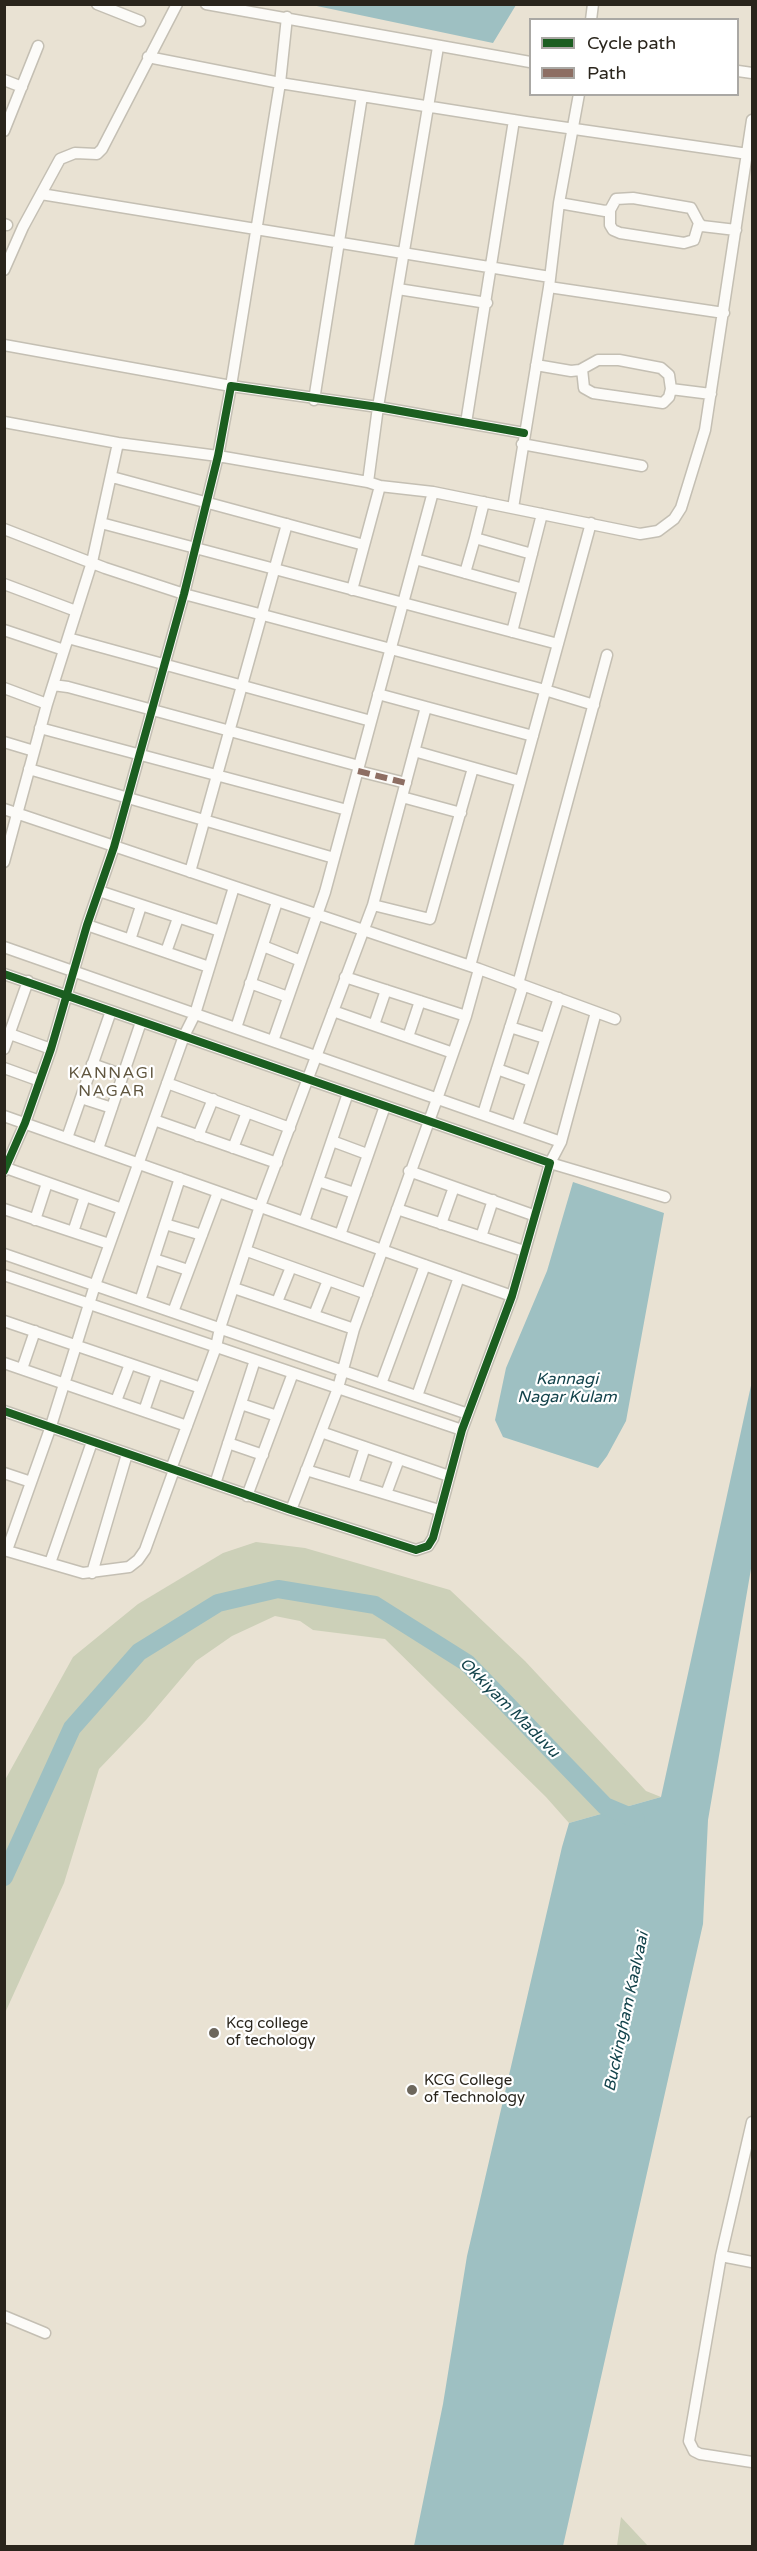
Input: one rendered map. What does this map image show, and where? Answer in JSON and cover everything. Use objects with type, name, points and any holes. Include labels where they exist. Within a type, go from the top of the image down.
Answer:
[{"type":"street","points":[[97,4],[140,21]]},
{"type":"street","points":[[4,270],[60,159],[67,155],[97,154],[102,148],[177,4]]},
{"type":"street","points":[[206,4],[529,62]]},
{"type":"street","points":[[122,1209],[5,1169],[25,1124],[51,1049],[87,925],[114,847],[165,665],[207,502],[231,386],[280,83],[287,17]]},
{"type":"street","points":[[4,132],[38,46]]},
{"type":"street","points":[[368,482],[378,407],[438,47]]},
{"type":"street","points":[[148,57],[280,83],[748,154]]},
{"type":"street","points":[[4,80],[22,87]]},
{"type":"street","points":[[314,400],[362,96]]},
{"type":"street","points":[[513,508],[550,282],[559,203],[579,96]]},
{"type":"street","points":[[466,423],[493,267],[514,120]]},
{"type":"street","points":[[4,422],[118,443],[218,456],[380,486],[433,492],[639,534],[658,531],[674,519],[681,508],[705,430],[753,120]]},
{"type":"street","points":[[41,194],[493,267],[550,282],[724,313]]},
{"type":"street","points":[[633,198],[691,208],[699,224],[694,240],[684,243],[613,230],[610,225],[610,210],[616,199],[633,198]]},
{"type":"street","points":[[559,203],[592,210],[610,210]]},
{"type":"street","points":[[699,224],[711,228],[736,230]]},
{"type":"street","points":[[399,289],[487,303]]},
{"type":"street","points":[[4,345],[231,386],[314,400],[378,407],[466,423],[523,439],[642,466]]},
{"type":"street","points":[[536,365],[572,371],[582,369],[598,360],[608,359],[651,365],[668,372],[672,388],[669,397],[663,403],[593,393],[584,388],[582,369]]},
{"type":"street","points":[[672,388],[711,394]]},
{"type":"street","points":[[4,862],[46,704],[92,562],[118,443]]},
{"type":"street","points":[[112,477],[364,544]]},
{"type":"street","points":[[352,590],[380,486]]},
{"type":"street","points":[[273,1041],[317,915],[334,858],[433,492]]},
{"type":"street","points":[[465,573],[484,502]]},
{"type":"street","points":[[512,632],[542,514]]},
{"type":"street","points":[[101,523],[558,644]]},
{"type":"street","points":[[190,872],[287,524]]},
{"type":"street","points":[[291,1510],[338,1388],[354,1329],[466,1016],[475,967],[520,781],[591,524]]},
{"type":"street","points":[[4,529],[184,594],[546,690],[594,705]]},
{"type":"street","points":[[475,538],[532,554]]},
{"type":"street","points":[[415,560],[523,589]]},
{"type":"street","points":[[4,584],[76,611]]},
{"type":"street","points":[[4,630],[64,650]]},
{"type":"street","points":[[68,638],[371,721]]},
{"type":"street","points":[[483,1114],[510,1027],[607,655]]},
{"type":"street","points":[[53,685],[229,731],[406,783]]},
{"type":"street","points":[[4,688],[46,704]]},
{"type":"street","points":[[378,694],[533,736]]},
{"type":"street","points":[[234,887],[195,1014],[184,1036],[94,1285],[65,1383],[6,1550],[76,1572],[92,1573],[129,1567],[145,1550],[216,1347],[220,1328],[260,1206],[373,905],[426,707]]},
{"type":"street","points":[[40,728],[347,810]]},
{"type":"street","points":[[4,742],[34,751]]},
{"type":"street","points":[[414,751],[520,781]]},
{"type":"street","points":[[373,905],[430,919],[473,768]]},
{"type":"street","points":[[29,769],[127,800],[334,858]]},
{"type":"street","points":[[402,797],[461,813]]},
{"type":"street","points":[[4,809],[475,967],[615,1019]]},
{"type":"street","points":[[99,891],[220,932]]},
{"type":"street","points":[[236,1028],[277,902]]},
{"type":"street","points":[[130,940],[141,906]]},
{"type":"street","points":[[166,952],[178,918]]},
{"type":"street","points":[[87,925],[209,967]]},
{"type":"street","points":[[263,946],[301,961]]},
{"type":"street","points":[[4,947],[561,1142]]},
{"type":"street","points":[[4,974],[550,1163],[665,1197]]},
{"type":"street","points":[[345,977],[466,1016]]},
{"type":"street","points":[[4,1049],[28,981]]},
{"type":"street","points":[[250,982],[288,997]]},
{"type":"street","points":[[374,1025],[386,990]]},
{"type":"street","points":[[517,1126],[559,998]]},
{"type":"street","points":[[408,1037],[420,1001]]},
{"type":"street","points":[[66,1138],[111,1011]]},
{"type":"street","points":[[333,1011],[453,1053]]},
{"type":"street","points":[[4,1411],[247,1496],[416,1550],[428,1546],[433,1538],[462,1430],[512,1296],[533,1215],[550,1163],[561,1142],[596,1012]]},
{"type":"street","points":[[98,1149],[141,1022]]},
{"type":"street","points":[[510,1027],[545,1038]]},
{"type":"street","points":[[10,1034],[51,1049]]},
{"type":"street","points":[[93,1064],[123,1075]]},
{"type":"street","points":[[4,1068],[39,1081]]},
{"type":"street","points":[[497,1069],[531,1081]]},
{"type":"street","points":[[167,1083],[290,1128]]},
{"type":"street","points":[[304,1222],[348,1093]]},
{"type":"street","points":[[81,1098],[112,1108]]},
{"type":"street","points":[[198,1136],[213,1099]]},
{"type":"street","points":[[340,1235],[385,1106]]},
{"type":"street","points":[[233,1148],[247,1112]]},
{"type":"street","points":[[4,1116],[512,1296]]},
{"type":"street","points":[[154,1120],[277,1163]]},
{"type":"street","points":[[332,1141],[367,1154]]},
{"type":"street","points":[[409,1171],[533,1215]]},
{"type":"street","points":[[140,1300],[180,1178]]},
{"type":"street","points":[[318,1180],[354,1193]]},
{"type":"street","points":[[35,1220],[47,1183]]},
{"type":"street","points":[[441,1224],[454,1187]]},
{"type":"street","points":[[173,1312],[218,1192]]},
{"type":"street","points":[[73,1232],[86,1196]]},
{"type":"street","points":[[481,1237],[493,1200]]},
{"type":"street","points":[[4,1209],[109,1244]]},
{"type":"street","points":[[397,1209],[524,1251]]},
{"type":"street","points":[[165,1224],[202,1235]]},
{"type":"street","points":[[247,1251],[367,1294]]},
{"type":"street","points":[[4,1254],[468,1414]]},
{"type":"street","points":[[154,1259],[188,1270]]},
{"type":"street","points":[[381,1384],[425,1265]]},
{"type":"street","points":[[277,1302],[291,1267]]},
{"type":"street","points":[[4,1275],[462,1430]]},
{"type":"street","points":[[417,1396],[459,1277]]},
{"type":"street","points":[[314,1315],[328,1280]]},
{"type":"street","points":[[234,1288],[354,1329]]},
{"type":"street","points":[[4,1321],[201,1388]]},
{"type":"street","points":[[22,1369],[35,1331]]},
{"type":"street","points":[[215,1485],[255,1360]]},
{"type":"street","points":[[4,1363],[187,1426]]},
{"type":"street","points":[[116,1401],[129,1364]]},
{"type":"street","points":[[144,1411],[157,1373]]},
{"type":"street","points":[[247,1496],[293,1373]]},
{"type":"street","points":[[241,1404],[277,1416]]},
{"type":"street","points":[[321,1432],[449,1476]]},
{"type":"street","points":[[50,1563],[92,1443]]},
{"type":"street","points":[[228,1443],[263,1455]]},
{"type":"street","points":[[353,1484],[365,1447]]},
{"type":"street","points":[[92,1573],[127,1454]]},
{"type":"street","points":[[386,1494],[399,1459]]},
{"type":"street","points":[[306,1470],[439,1510]]},
{"type":"street","points":[[4,1473],[31,1482]]},
{"type":"street","points":[[753,2122],[721,2256],[689,2441],[694,2451],[700,2454],[753,2462]]},
{"type":"street","points":[[721,2256],[753,2262]]},
{"type":"street","points":[[4,2316],[45,2333]]},
{"type":"green space","points":[[256,1542],[305,1548],[450,1590],[525,1661],[646,1791],[661,1797],[569,1823],[546,1797],[385,1639],[313,1630],[300,1621],[275,1616],[232,1636],[196,1661],[146,1720],[99,1769],[64,1883],[5,2013],[5,1780],[73,1657],[138,1604],[223,1553]]},
{"type":"green space","points":[[621,2517],[648,2546],[617,2546]]},
{"type":"water","points":[[516,4],[493,43],[312,5]]},
{"type":"water","name":"Kannagi Nagar Kulam","points":[[573,1182],[664,1213],[626,1421],[598,1468],[503,1437],[495,1420],[506,1368],[547,1271]]},
{"type":"water","name":"Buckingham Kaalvaai","points":[[752,1381],[752,1563],[708,1820],[703,1924],[563,2546],[414,2546],[443,2404],[467,2256],[562,1847],[569,1823],[661,1797]]},
{"type":"waterway","name":"Okkiyam Maduvu","points":[[4,1877],[72,1728],[139,1652],[218,1603],[278,1589],[375,1605],[467,1663],[605,1806],[636,1819]]},
{"type":"marked path","points":[[358,771],[406,783]]},
{"type":"cycle path","points":[[4,1171],[25,1123],[51,1049],[87,925],[114,847],[184,594],[218,456],[231,386],[378,407],[524,433]]},
{"type":"cycle path","points":[[4,974],[550,1163],[512,1296],[462,1430],[433,1538],[428,1546],[416,1550],[291,1510],[4,1411]]},
{"type":"place","name":"Kcg college of techology","points":[[214,2033]]},
{"type":"place","name":"KCG College of Technology","points":[[412,2090]]},
{"type":"district","name":"KANNAGI NAGAR","points":[[112,1083]]}]
